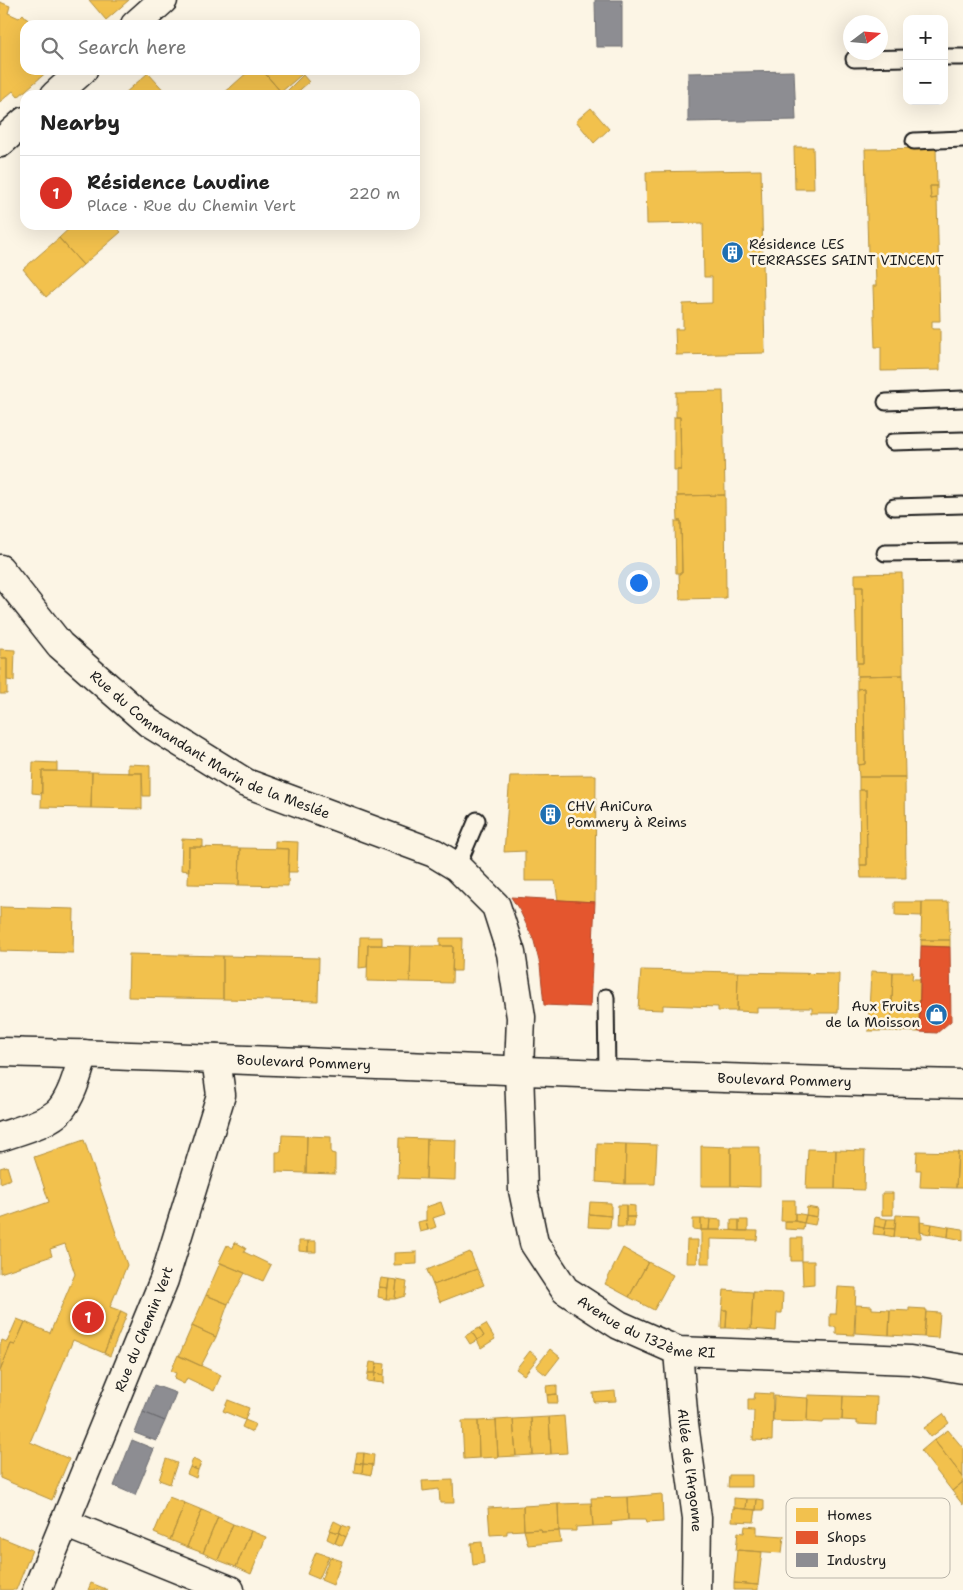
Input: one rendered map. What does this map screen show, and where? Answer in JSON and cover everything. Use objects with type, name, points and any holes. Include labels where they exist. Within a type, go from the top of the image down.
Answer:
[{"type":"street","points":[[141,20],[163,0]]},
{"type":"street","points":[[61,90],[78,75]]},
{"type":"street","points":[[0,143],[20,125]]},
{"type":"street","name":"Rue du Commandant Marin de la Meslée","points":[[0,570],[60,645],[149,723],[246,782],[434,853],[457,866],[496,906],[511,953],[521,1017],[519,1070]]},
{"type":"street","name":"Boulevard Pommery","points":[[0,1052],[519,1070],[797,1082],[963,1084]]},
{"type":"street","points":[[0,1136],[44,1121],[60,1110],[69,1094],[84,1054]]},
{"type":"street","name":"Rue du Chemin Vert","points":[[37,1590],[164,1280],[222,1095],[216,1059]]},
{"type":"street","name":"Avenue du 132ème RI","points":[[519,1070],[523,1190],[534,1243],[565,1290],[619,1324],[678,1351],[910,1360],[963,1369]]},
{"type":"street","name":"Allée de l'Argonne","points":[[678,1351],[684,1424],[697,1518],[696,1590]]},
{"type":"street","points":[[64,1523],[230,1590]]},
{"type":"lane","points":[[948,57],[963,57]]},
{"type":"lane","points":[[888,58],[903,58]]},
{"type":"lane","points":[[914,140],[963,139]]},
{"type":"lane","points":[[886,402],[963,399]]},
{"type":"lane","points":[[892,442],[963,440]]},
{"type":"lane","points":[[894,507],[963,505]]},
{"type":"lane","points":[[885,553],[963,552]]},
{"type":"lane","points":[[457,866],[477,820]]},
{"type":"lane","points":[[606,997],[607,1074]]},
{"type":"building: Homes","points":[[89,0],[129,0],[106,20]]},
{"type":"building: Homes","points":[[0,2],[10,6],[8,13],[19,18],[23,14],[28,20],[20,20],[20,75],[43,75],[26,90],[20,90],[18,97],[13,91],[0,102]]},
{"type":"building: Homes","points":[[146,75],[150,75],[163,90],[129,90]]},
{"type":"building: Homes","points":[[244,75],[266,75],[279,90],[228,90]]},
{"type":"building: Homes","points":[[266,75],[301,75],[283,90],[279,90]]},
{"type":"building: Homes","points":[[303,75],[309,82],[300,90],[288,90]]},
{"type":"building: Homes","points":[[591,108],[609,129],[594,143],[576,121]]},
{"type":"building: Homes","points":[[794,147],[813,147],[814,189],[795,189]]},
{"type":"building: Homes","points":[[936,148],[937,186],[930,186],[931,199],[937,198],[940,321],[932,321],[932,329],[940,329],[940,370],[881,371],[881,347],[875,347],[873,286],[876,286],[875,253],[868,253],[865,149]]},
{"type":"building: Homes","name":"Résidence LES TERRASSES SAINT VINCENT","points":[[761,170],[765,353],[676,355],[675,329],[683,329],[683,304],[712,303],[712,277],[704,277],[703,223],[647,224],[646,172]]},
{"type":"building: Homes","points":[[930,186],[937,186],[937,198],[931,199]]},
{"type":"building: Homes","points":[[68,230],[119,230],[121,232],[83,265],[59,238]]},
{"type":"building: Homes","points":[[59,238],[83,265],[46,297],[23,269]]},
{"type":"building: Homes","points":[[723,391],[725,495],[677,496],[677,470],[681,470],[680,417],[676,417],[676,392]]},
{"type":"building: Homes","points":[[674,417],[680,417],[681,470],[674,470]]},
{"type":"building: Homes","points":[[725,495],[726,598],[680,599],[679,573],[682,573],[681,521],[678,521],[677,496]]},
{"type":"building: Homes","points":[[675,521],[681,521],[682,573],[676,573]]},
{"type":"building: Homes","points":[[902,573],[903,675],[857,676],[857,663],[863,663],[863,587],[855,587],[855,574]]},
{"type":"building: Homes","points":[[855,587],[863,587],[863,663],[857,663]]},
{"type":"building: Homes","points":[[0,649],[15,650],[14,681],[7,680],[7,658],[0,658]]},
{"type":"building: Homes","points":[[0,658],[7,658],[7,694],[0,694]]},
{"type":"building: Homes","points":[[903,675],[905,777],[859,777],[858,765],[865,764],[864,688],[857,689],[857,676]]},
{"type":"building: Homes","points":[[864,688],[865,764],[858,765],[857,689]]},
{"type":"building: Homes","points":[[33,762],[57,763],[57,771],[42,771],[42,794],[32,793]]},
{"type":"building: Homes","points":[[128,764],[150,765],[150,796],[143,796],[142,773],[128,773]]},
{"type":"building: Homes","points":[[42,771],[92,772],[91,808],[41,807]]},
{"type":"building: Homes","points":[[92,772],[142,773],[142,809],[91,808]]},
{"type":"building: Homes","name":"CHV AniCura Pommery à Reims","points":[[596,775],[595,902],[558,900],[555,881],[525,881],[525,851],[504,852],[510,776]]},
{"type":"building: Homes","points":[[859,777],[905,777],[906,878],[861,878],[860,865],[867,865],[866,790],[859,790]]},
{"type":"building: Homes","points":[[859,790],[866,790],[867,865],[860,865]]},
{"type":"building: Homes","points":[[182,839],[203,840],[203,847],[189,847],[189,871],[181,870]]},
{"type":"building: Homes","points":[[275,841],[298,842],[297,872],[288,872],[289,849],[275,848]]},
{"type":"building: Homes","points":[[189,847],[240,848],[239,885],[188,884]]},
{"type":"building: Homes","points":[[240,848],[289,849],[288,886],[239,885]]},
{"type":"building: Homes","points":[[895,902],[922,902],[922,916],[895,915]]},
{"type":"building: Homes","points":[[922,902],[949,902],[950,940],[921,940]]},
{"type":"building: Homes","points":[[0,907],[74,909],[73,953],[0,951]]},
{"type":"building: Homes","points":[[360,937],[382,937],[382,945],[368,945],[367,967],[359,968]]},
{"type":"building: Homes","points":[[440,938],[462,938],[461,971],[452,971],[453,946],[440,946]]},
{"type":"building: Homes","points":[[921,940],[950,940],[950,947],[921,946]]},
{"type":"building: Homes","points":[[368,945],[411,946],[410,982],[367,981]]},
{"type":"building: Homes","points":[[411,946],[453,946],[452,983],[410,982]]},
{"type":"building: Homes","points":[[129,954],[223,956],[223,999],[128,997]]},
{"type":"building: Homes","points":[[223,956],[319,958],[318,1001],[223,999]]},
{"type":"building: Homes","points":[[641,970],[738,972],[737,1011],[718,1011],[718,1007],[663,1005],[663,1010],[638,1009]]},
{"type":"building: Homes","points":[[871,971],[893,972],[891,1031],[868,1031]]},
{"type":"building: Homes","points":[[738,972],[839,974],[838,1013],[812,1013],[812,1008],[757,1008],[757,1012],[737,1011]]},
{"type":"building: Homes","points":[[893,972],[913,972],[912,979],[920,979],[919,1032],[891,1031]]},
{"type":"building: Homes","points":[[282,1135],[307,1136],[306,1173],[276,1172],[276,1152],[281,1152]]},
{"type":"building: Homes","points":[[307,1136],[331,1137],[331,1153],[335,1154],[335,1174],[306,1173]]},
{"type":"building: Homes","points":[[399,1138],[427,1139],[426,1179],[398,1178]]},
{"type":"building: Homes","points":[[427,1139],[456,1140],[455,1180],[426,1179]]},
{"type":"building: Homes","points":[[84,1140],[127,1265],[110,1307],[121,1311],[104,1353],[73,1340],[30,1442],[69,1459],[52,1500],[0,1478],[0,1371],[11,1344],[15,1345],[25,1322],[50,1333],[75,1274],[65,1244],[50,1249],[52,1256],[0,1273],[0,1219],[49,1202],[34,1157]]},
{"type":"building: Homes","points":[[597,1143],[626,1144],[625,1184],[596,1182]]},
{"type":"building: Homes","points":[[626,1144],[657,1145],[655,1184],[625,1184]]},
{"type":"building: Homes","points":[[701,1146],[731,1147],[731,1186],[701,1186]]},
{"type":"building: Homes","points":[[731,1147],[760,1147],[760,1187],[731,1186]]},
{"type":"building: Homes","points":[[808,1149],[836,1150],[835,1189],[806,1189]]},
{"type":"building: Homes","points":[[836,1150],[865,1151],[864,1190],[835,1189]]},
{"type":"building: Homes","points":[[917,1151],[958,1152],[956,1188],[920,1187],[921,1170],[916,1170]]},
{"type":"building: Homes","points":[[958,1152],[963,1153],[963,1188],[956,1188]]},
{"type":"building: Homes","points":[[7,1166],[11,1179],[0,1183],[0,1168]]},
{"type":"building: Homes","points":[[882,1193],[893,1193],[893,1215],[882,1215]]},
{"type":"building: Homes","points":[[782,1200],[795,1200],[795,1221],[781,1221]]},
{"type":"building: Homes","points":[[441,1202],[445,1214],[433,1218],[436,1227],[428,1230],[426,1207]]},
{"type":"building: Homes","points":[[590,1202],[611,1203],[611,1216],[589,1214]]},
{"type":"building: Homes","points":[[618,1205],[626,1205],[626,1227],[617,1227]]},
{"type":"building: Homes","points":[[626,1205],[635,1206],[635,1217],[626,1217]]},
{"type":"building: Homes","points":[[807,1207],[818,1209],[817,1217],[806,1215]]},
{"type":"building: Homes","points":[[795,1213],[806,1215],[804,1223],[795,1221]]},
{"type":"building: Homes","points":[[589,1214],[611,1216],[610,1228],[588,1227]]},
{"type":"building: Homes","points":[[806,1215],[817,1217],[815,1225],[804,1223]]},
{"type":"building: Homes","points":[[896,1215],[920,1216],[921,1238],[894,1237]]},
{"type":"building: Homes","points":[[626,1217],[635,1217],[634,1227],[626,1227]]},
{"type":"building: Homes","points":[[875,1217],[887,1219],[885,1228],[874,1226]]},
{"type":"building: Homes","points":[[693,1219],[701,1219],[701,1230],[693,1229]]},
{"type":"building: Homes","points":[[701,1219],[710,1219],[709,1230],[701,1230]]},
{"type":"building: Homes","points":[[710,1219],[721,1220],[721,1230],[709,1230]]},
{"type":"building: Homes","points":[[887,1219],[896,1219],[895,1229],[885,1228]]},
{"type":"building: Homes","points":[[426,1220],[428,1230],[420,1232],[418,1222]]},
{"type":"building: Homes","points":[[731,1220],[739,1220],[739,1231],[731,1230]]},
{"type":"building: Homes","points":[[739,1220],[748,1220],[748,1231],[739,1231]]},
{"type":"building: Homes","points":[[785,1221],[804,1223],[803,1230],[785,1229]]},
{"type":"building: Homes","points":[[920,1222],[932,1224],[930,1234],[920,1232]]},
{"type":"building: Homes","points":[[932,1224],[949,1227],[948,1237],[930,1234]]},
{"type":"building: Homes","points":[[874,1226],[885,1228],[884,1235],[873,1234]]},
{"type":"building: Homes","points":[[949,1227],[963,1229],[963,1240],[948,1237]]},
{"type":"building: Homes","points":[[885,1228],[895,1229],[894,1237],[884,1235]]},
{"type":"building: Homes","points":[[701,1230],[758,1231],[757,1240],[710,1239],[710,1263],[701,1263]]},
{"type":"building: Homes","points":[[791,1238],[802,1238],[802,1261],[791,1261]]},
{"type":"building: Homes","points":[[687,1240],[698,1240],[697,1263],[686,1263]]},
{"type":"building: Homes","points":[[299,1241],[308,1241],[308,1252],[299,1251]]},
{"type":"building: Homes","points":[[308,1241],[316,1241],[316,1252],[308,1252]]},
{"type":"building: Homes","points":[[235,1242],[246,1248],[244,1252],[271,1265],[263,1281],[219,1262],[227,1245],[233,1248]]},
{"type":"building: Homes","points":[[623,1248],[648,1262],[629,1297],[605,1284]]},
{"type":"building: Homes","points":[[417,1252],[417,1264],[394,1265],[394,1253]]},
{"type":"building: Homes","points":[[470,1252],[477,1269],[433,1285],[427,1270]]},
{"type":"building: Homes","points":[[802,1261],[814,1261],[814,1284],[803,1285]]},
{"type":"building: Homes","points":[[648,1262],[673,1275],[654,1310],[629,1297]]},
{"type":"building: Homes","points":[[220,1263],[245,1273],[228,1304],[206,1295]]},
{"type":"building: Homes","points":[[477,1269],[484,1285],[440,1302],[433,1285]]},
{"type":"building: Homes","points":[[381,1278],[389,1279],[388,1288],[379,1287]]},
{"type":"building: Homes","points":[[389,1279],[397,1280],[395,1299],[386,1299]]},
{"type":"building: Homes","points":[[397,1280],[407,1282],[405,1296],[395,1299]]},
{"type":"building: Homes","points":[[379,1287],[388,1288],[386,1299],[378,1297]]},
{"type":"building: Homes","points":[[838,1287],[856,1288],[854,1335],[836,1334],[836,1327],[830,1327],[830,1314],[836,1314]]},
{"type":"building: Homes","points":[[724,1290],[753,1292],[751,1329],[726,1328],[727,1310],[722,1310]]},
{"type":"building: Homes","points":[[753,1292],[783,1293],[782,1313],[777,1313],[776,1331],[751,1329]]},
{"type":"building: Homes","points":[[206,1295],[228,1304],[216,1337],[192,1326]]},
{"type":"building: Homes","points":[[856,1305],[872,1306],[872,1309],[890,1310],[889,1335],[855,1333]]},
{"type":"building: Homes","points":[[909,1308],[926,1309],[924,1337],[889,1335],[890,1310],[909,1311]]},
{"type":"building: Homes","points":[[722,1310],[727,1310],[726,1328],[721,1328]]},
{"type":"building: Homes","points":[[121,1311],[127,1314],[110,1356],[104,1353]]},
{"type":"building: Homes","points":[[926,1312],[940,1313],[938,1338],[924,1337]]},
{"type":"building: Homes","points":[[17,1319],[25,1322],[15,1345],[11,1344],[0,1371],[0,1346],[2,1340],[7,1342]]},
{"type":"building: Homes","points":[[486,1324],[495,1339],[481,1348],[477,1340],[484,1336],[479,1328]]},
{"type":"building: Homes","points":[[192,1326],[216,1337],[201,1366],[179,1356]]},
{"type":"building: Homes","points":[[479,1328],[484,1336],[477,1340],[472,1332]]},
{"type":"building: Homes","points":[[472,1332],[477,1340],[470,1344],[465,1336]]},
{"type":"building: Homes","points":[[550,1349],[560,1357],[546,1375],[536,1367]]},
{"type":"building: Homes","points":[[530,1351],[538,1358],[524,1375],[516,1369]]},
{"type":"building: Homes","points":[[178,1355],[221,1375],[214,1391],[187,1378],[184,1384],[174,1379],[176,1373],[171,1371]]},
{"type":"building: Homes","points":[[370,1362],[377,1363],[375,1373],[368,1373]]},
{"type":"building: Homes","points":[[377,1363],[385,1364],[384,1375],[375,1373]]},
{"type":"building: Homes","points":[[368,1373],[375,1373],[374,1382],[367,1381]]},
{"type":"building: Homes","points":[[375,1373],[384,1375],[384,1383],[374,1382]]},
{"type":"building: Homes","points":[[557,1385],[557,1394],[547,1395],[546,1386]]},
{"type":"building: Homes","points":[[615,1391],[616,1401],[594,1402],[593,1393]]},
{"type":"building: Homes","points":[[755,1393],[773,1394],[772,1441],[753,1440],[754,1411],[748,1411],[748,1399],[754,1399]]},
{"type":"building: Homes","points":[[557,1394],[558,1403],[548,1403],[547,1395]]},
{"type":"building: Homes","points":[[808,1395],[843,1396],[842,1420],[824,1420],[823,1423],[807,1422]]},
{"type":"building: Homes","points":[[774,1396],[808,1398],[807,1422],[773,1421]]},
{"type":"building: Homes","points":[[843,1396],[877,1397],[876,1425],[857,1424],[857,1421],[842,1420]]},
{"type":"building: Homes","points":[[228,1400],[249,1408],[245,1420],[223,1411]]},
{"type":"building: Homes","points":[[943,1414],[949,1423],[931,1437],[924,1428]]},
{"type":"building: Homes","points":[[564,1416],[567,1453],[551,1454],[549,1417]]},
{"type":"building: Homes","points":[[549,1417],[551,1454],[533,1455],[531,1418]]},
{"type":"building: Homes","points":[[531,1418],[533,1455],[516,1456],[513,1419]]},
{"type":"building: Homes","points":[[513,1419],[516,1456],[498,1457],[496,1420]]},
{"type":"building: Homes","points":[[245,1420],[255,1424],[252,1432],[242,1427]]},
{"type":"building: Homes","points":[[496,1420],[498,1457],[479,1458],[478,1421]]},
{"type":"building: Homes","points":[[462,1421],[478,1421],[479,1458],[464,1459]]},
{"type":"building: Homes","points":[[948,1430],[963,1448],[963,1477],[934,1440]]},
{"type":"building: Homes","points":[[934,1440],[963,1477],[963,1482],[952,1491],[921,1451]]},
{"type":"building: Homes","points":[[357,1453],[364,1453],[363,1464],[355,1463]]},
{"type":"building: Homes","points":[[364,1453],[374,1455],[373,1465],[363,1464]]},
{"type":"building: Homes","points":[[166,1459],[177,1463],[170,1484],[159,1480]]},
{"type":"building: Homes","points":[[193,1459],[201,1463],[198,1470],[190,1467]]},
{"type":"building: Homes","points":[[355,1463],[363,1464],[362,1473],[354,1472]]},
{"type":"building: Homes","points":[[363,1464],[373,1465],[371,1475],[362,1473]]},
{"type":"building: Homes","points":[[190,1467],[198,1470],[196,1478],[187,1474]]},
{"type":"building: Homes","points":[[729,1475],[752,1475],[752,1487],[728,1487]]},
{"type":"building: Homes","points":[[453,1480],[454,1503],[440,1503],[439,1489],[423,1491],[422,1481]]},
{"type":"building: Homes","points":[[963,1482],[963,1505],[952,1491]]},
{"type":"building: Homes","points":[[662,1494],[663,1522],[646,1523],[645,1520],[628,1520],[627,1497]]},
{"type":"building: Homes","points":[[169,1497],[185,1503],[170,1540],[154,1533]]},
{"type":"building: Homes","points":[[627,1497],[628,1520],[611,1522],[612,1525],[593,1526],[591,1498]]},
{"type":"building: Homes","points":[[734,1498],[747,1499],[746,1509],[734,1508]]},
{"type":"building: Homes","points":[[747,1499],[757,1499],[756,1510],[746,1509]]},
{"type":"building: Homes","points":[[757,1499],[764,1500],[764,1510],[756,1510]]},
{"type":"building: Homes","points":[[185,1503],[202,1510],[187,1547],[170,1540]]},
{"type":"building: Homes","points":[[591,1503],[593,1526],[576,1527],[576,1531],[559,1531],[558,1504]]},
{"type":"building: Homes","points":[[558,1504],[559,1531],[524,1530],[523,1506]]},
{"type":"building: Homes","points":[[523,1506],[524,1530],[490,1535],[488,1508]]},
{"type":"building: Homes","points":[[733,1508],[756,1510],[754,1522],[732,1521]]},
{"type":"building: Homes","points":[[202,1510],[218,1517],[203,1553],[187,1547]]},
{"type":"building: Homes","points":[[218,1517],[233,1524],[218,1560],[203,1553]]},
{"type":"building: Homes","points":[[334,1521],[342,1525],[339,1533],[330,1530]]},
{"type":"building: Homes","points":[[233,1524],[251,1531],[236,1567],[218,1560]]},
{"type":"building: Homes","points":[[342,1525],[350,1528],[346,1537],[339,1533]]},
{"type":"building: Homes","points":[[745,1526],[757,1527],[757,1534],[784,1536],[782,1553],[736,1550],[738,1532],[744,1533]]},
{"type":"building: Homes","points":[[541,1529],[542,1532],[559,1531],[561,1542],[528,1545],[524,1530]]},
{"type":"building: Homes","points":[[330,1530],[339,1533],[335,1543],[327,1539]]},
{"type":"building: Homes","points":[[251,1531],[266,1537],[251,1574],[236,1567]]},
{"type":"building: Homes","points":[[339,1533],[346,1537],[342,1546],[335,1543]]},
{"type":"building: Homes","points":[[0,1537],[32,1550],[16,1590],[0,1590]]},
{"type":"building: Homes","points":[[482,1542],[484,1563],[473,1565],[471,1543]]},
{"type":"building: Homes","points":[[737,1550],[762,1552],[758,1585],[734,1583]]},
{"type":"building: Homes","points":[[316,1552],[329,1556],[319,1579],[307,1574]]},
{"type":"building: Homes","points":[[330,1557],[342,1561],[333,1585],[321,1580]]},
{"type":"building: Homes","points":[[91,1583],[106,1589],[108,1590],[88,1590]]},
{"type":"building: Homes","points":[[734,1583],[758,1585],[758,1590],[734,1590]]},
{"type":"building: Shops","points":[[511,897],[595,902],[590,1007],[544,1005],[540,965],[534,941]]},
{"type":"building: Shops","points":[[921,946],[950,947],[951,1021],[937,1033],[919,1032]]},
{"type":"building: Industry","points":[[595,0],[622,0],[622,47],[596,47]]},
{"type":"building: Industry","points":[[794,71],[796,120],[688,122],[688,73]]},
{"type":"building: Industry","points":[[154,1385],[176,1393],[165,1421],[143,1412]]},
{"type":"building: Industry","points":[[143,1412],[165,1421],[156,1441],[135,1433]]},
{"type":"building: Industry","points":[[132,1440],[154,1449],[135,1495],[114,1486]]},
{"type":"place","name":"Résidence LES TERRASSES SAINT VINCENT","points":[[733,252]]},
{"type":"place","name":"CHV AniCura Pommery à Reims","points":[[551,814]]},
{"type":"place","name":"Aux Fruits de la Moisson","points":[[936,1014]]},
{"type":"place","name":"Résidence Laudine","points":[[88,1317]]}]
